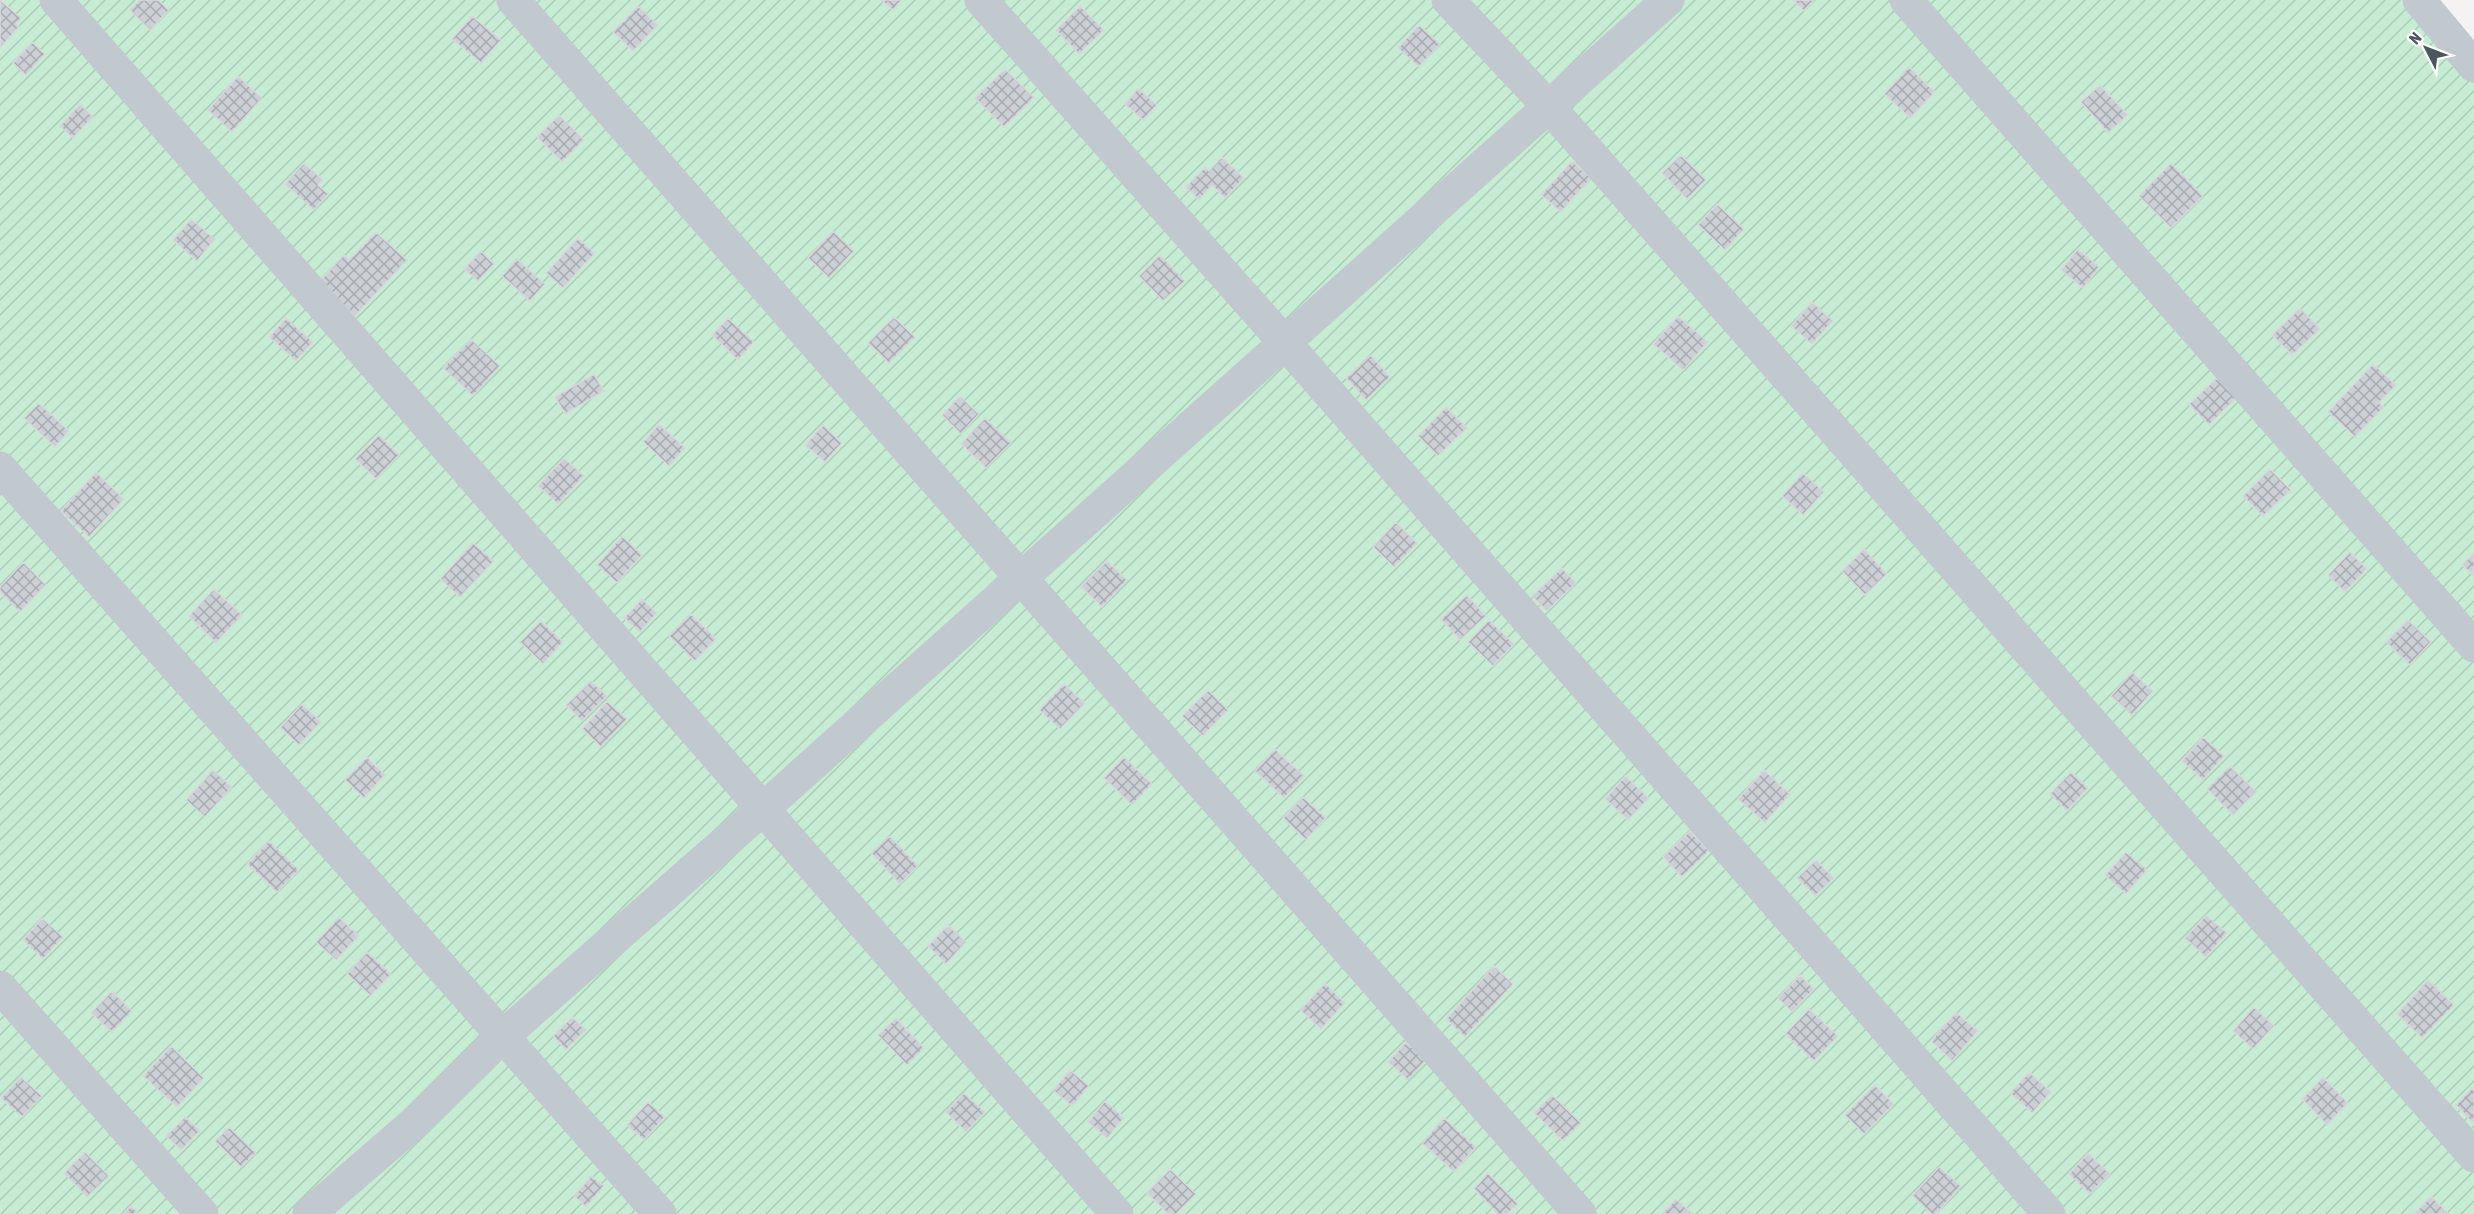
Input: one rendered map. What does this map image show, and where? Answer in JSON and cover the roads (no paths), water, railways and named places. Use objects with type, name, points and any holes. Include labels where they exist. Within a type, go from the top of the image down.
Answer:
[{"type":"street","points":[[56,0],[1117,1214]]},
{"type":"street","points":[[513,0],[1580,1214]]},
{"type":"street","points":[[981,0],[2049,1214]]},
{"type":"street","points":[[1448,0],[1550,108],[2474,1156]]},
{"type":"street","points":[[309,1214],[421,1117],[503,1036],[1022,579],[1668,0]]},
{"type":"street","points":[[1906,0],[2474,646]]},
{"type":"street","points":[[2419,0],[2474,66]]},
{"type":"street","points":[[0,468],[660,1214]]},
{"type":"street","points":[[0,987],[202,1214]]}]
